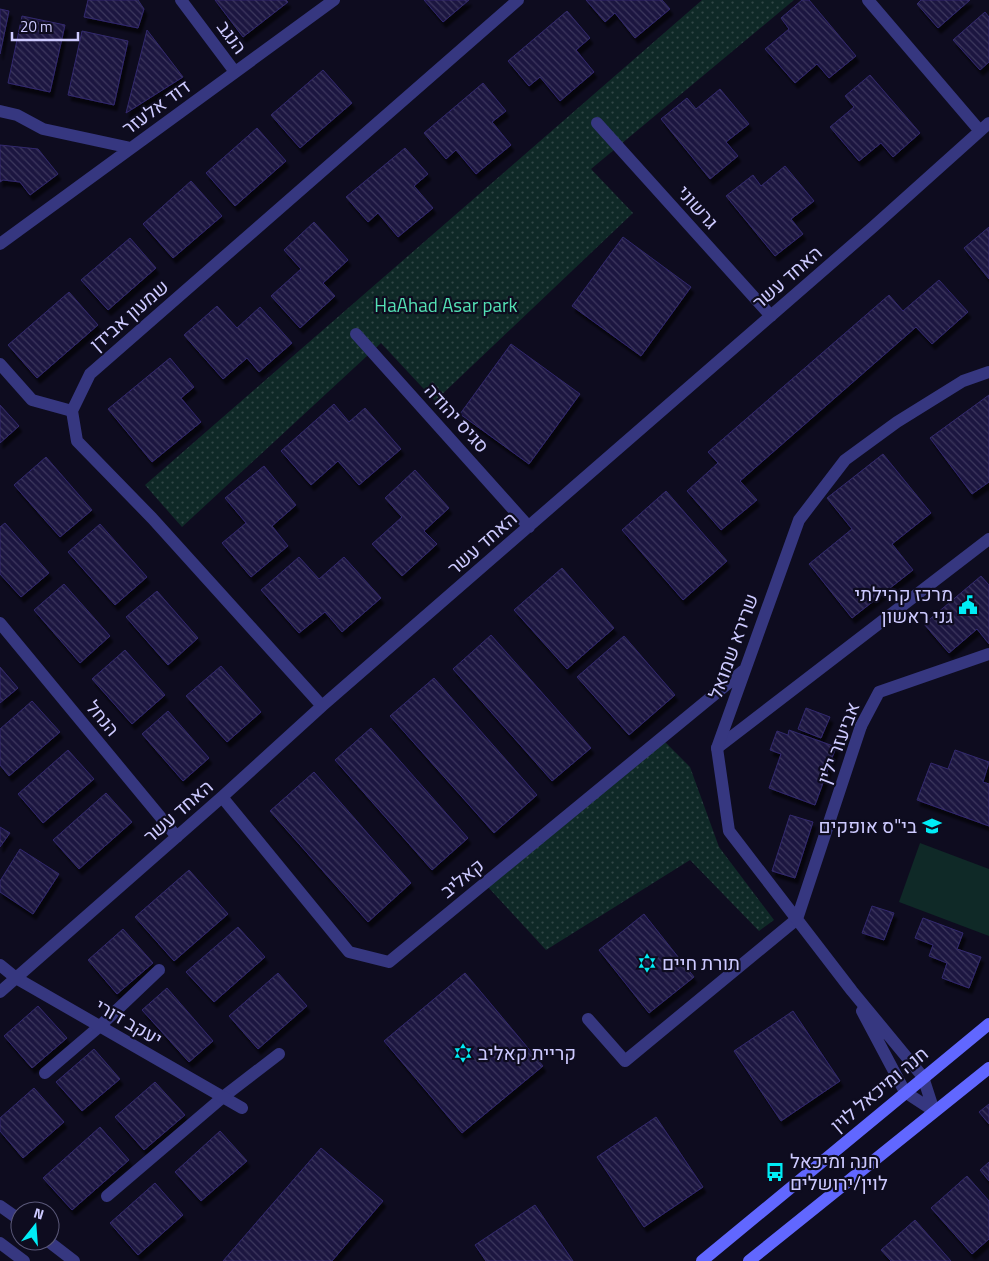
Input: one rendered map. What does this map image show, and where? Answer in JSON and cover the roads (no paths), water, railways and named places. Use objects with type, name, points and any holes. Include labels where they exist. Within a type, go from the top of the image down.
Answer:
[{"type":"main road","name":"חנה ומיכאל לוין","points":[[702,1261],[989,1024]]},
{"type":"main road","points":[[749,1261],[989,1068]]},
{"type":"street","name":"הנגב","points":[[182,0],[234,72]]},
{"type":"street","name":"דוד אלעזר","points":[[0,244],[334,0]]},
{"type":"street","name":"שמעון אבידן","points":[[72,411],[90,374],[518,0]]},
{"type":"street","points":[[868,0],[984,127]]},
{"type":"street","points":[[0,112],[17,115],[43,129],[131,148]]},
{"type":"street","name":"גרשוני","points":[[597,124],[771,316]]},
{"type":"street","name":"האחד עשר","points":[[0,992],[177,837],[322,706],[771,316],[984,127]]},
{"type":"street","name":"סגיס יהודה","points":[[356,334],[529,527]]},
{"type":"street","points":[[0,364],[32,400],[72,411],[77,441],[152,518],[322,706]]},
{"type":"street","name":"שרירא שמואל","points":[[934,1111],[923,1077],[852,991],[729,832],[717,748],[799,520],[845,460],[897,422],[955,386],[989,372]]},
{"type":"street","points":[[717,748],[989,538]]},
{"type":"street","name":"הנחל","points":[[0,623],[177,837]]},
{"type":"street","name":"אביעזר ילין","points":[[797,919],[861,726],[879,692],[989,654]]},
{"type":"street","name":"קאליב","points":[[222,797],[349,952],[389,962],[745,670]]},
{"type":"street","points":[[588,1019],[625,1061],[797,919]]},
{"type":"street","name":"יעקב דורי","points":[[0,965],[16,978],[242,1108]]},
{"type":"street","points":[[45,1073],[100,1026],[160,970]]},
{"type":"street","name":"שרירא שמואל","points":[[852,991],[905,1092],[934,1111]]},
{"type":"street","points":[[108,1196],[223,1097],[279,1054]]},
{"type":"street","points":[[0,1243],[24,1261]]},
{"type":"street","points":[[60,1250],[74,1261]]},
{"type":"place","name":"מרכז קהילתי גני ראשון","points":[[968,605]]},
{"type":"place","name":"בי\"ס אופקים","points":[[932,826]]},
{"type":"place","name":"תורת חיים","points":[[647,963]]},
{"type":"place","name":"קריית קאליב","points":[[463,1053]]},
{"type":"place","name":"חנה ומיכאל לוין/ירושלים","points":[[775,1172]]},
{"type":"park label","name":"HaAhad Asar park","points":[[446,305]]}]
